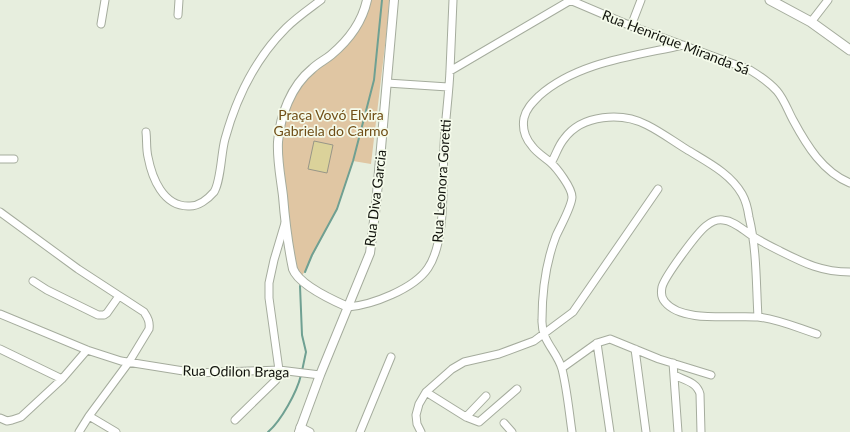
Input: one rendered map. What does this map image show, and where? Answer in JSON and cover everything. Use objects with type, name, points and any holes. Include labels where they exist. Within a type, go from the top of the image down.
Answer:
[{"type":"main road","points":[[770,0],[811,22],[850,50]]},
{"type":"street","points":[[101,24],[104,0]]},
{"type":"street","points":[[178,15],[179,0]]},
{"type":"street","points":[[146,132],[147,156],[152,172],[158,187],[167,198],[178,205],[190,207],[204,202],[214,191],[225,140],[235,109],[250,76],[264,53],[286,28],[321,0]]},
{"type":"street","name":"Rua Diva Garcia","points":[[299,430],[370,253],[388,83],[394,0]]},
{"type":"street","name":"Rua Leonora Goretti","points":[[348,308],[370,304],[420,278],[428,268],[439,242],[442,212],[444,147],[450,71],[453,0]]},
{"type":"street","points":[[450,71],[570,0]]},
{"type":"street","name":"Rua Henrique Miranda Sá","points":[[570,0],[631,26],[750,70],[768,81],[778,92],[800,133],[818,159],[830,172],[850,183]]},
{"type":"street","points":[[631,26],[641,0]]},
{"type":"street","points":[[811,22],[828,0]]},
{"type":"street","points":[[348,308],[310,286],[294,273],[292,269],[285,222],[278,149],[281,124],[293,92],[312,68],[331,55],[352,34],[362,20],[365,1]]},
{"type":"street","points":[[572,432],[562,368],[543,335],[542,320],[546,269],[556,237],[572,197],[570,190],[552,163],[532,147],[527,140],[523,130],[526,112],[533,102],[544,92],[557,83],[581,71],[610,62],[683,46]]},
{"type":"street","points":[[388,83],[448,87]]},
{"type":"street","points":[[552,163],[564,138],[584,122],[596,119],[614,118],[629,119],[646,125],[720,170],[735,184],[743,196],[754,237],[758,317]]},
{"type":"street","points":[[0,158],[14,160]]},
{"type":"street","points":[[421,432],[417,424],[416,415],[418,404],[426,392],[458,364],[521,347],[534,341],[567,317],[579,304],[617,246],[658,189]]},
{"type":"street","points":[[0,212],[78,269],[144,312],[150,323],[149,329],[129,362],[79,432]]},
{"type":"street","points":[[817,334],[781,322],[758,317],[694,315],[683,313],[669,306],[663,300],[662,289],[668,274],[706,226],[715,220],[723,220],[734,223],[754,237],[807,265],[837,272],[850,272]]},
{"type":"street","points":[[235,420],[269,388],[276,380],[280,370],[269,298],[269,283],[285,222]]},
{"type":"street","points":[[33,281],[51,292],[98,314],[104,315],[107,313],[119,296]]},
{"type":"street","name":"Rua Odilon Braga","points":[[0,314],[87,350],[121,361],[196,373],[280,370],[320,375]]},
{"type":"street","points":[[562,368],[597,343],[606,340],[614,340],[635,350],[711,375]]},
{"type":"street","points":[[597,343],[610,432]]},
{"type":"street","points":[[0,349],[62,379]]},
{"type":"street","points":[[0,418],[7,421],[21,417],[62,379],[87,350]]},
{"type":"street","points":[[635,350],[646,432]]},
{"type":"street","points":[[360,432],[391,357]]},
{"type":"street","points":[[673,363],[678,432]]},
{"type":"street","points":[[674,376],[691,382],[699,389],[701,400],[701,432]]},
{"type":"street","points":[[426,392],[477,422],[481,421],[499,403],[517,389]]},
{"type":"street","points":[[466,416],[486,396]]},
{"type":"street","points":[[89,416],[116,432]]},
{"type":"street","points":[[504,423],[512,432]]},
{"type":"street","points":[[299,430],[310,432]]},
{"type":"green space","name":"Praça Vovó Elvira Gabriela do Carmo","points":[[364,0],[389,0],[371,164],[353,161],[337,209],[301,278],[293,262],[280,142],[287,111],[302,83],[352,35]]},
{"type":"building","points":[[314,141],[333,145],[327,173],[308,169]]},
{"type":"waterway","points":[[305,272],[312,255],[337,209],[353,161],[374,80],[382,0]]},
{"type":"waterway","points":[[300,286],[302,335],[306,352],[302,371]]},
{"type":"waterway","points":[[268,432],[278,421],[288,406],[301,375]]}]
